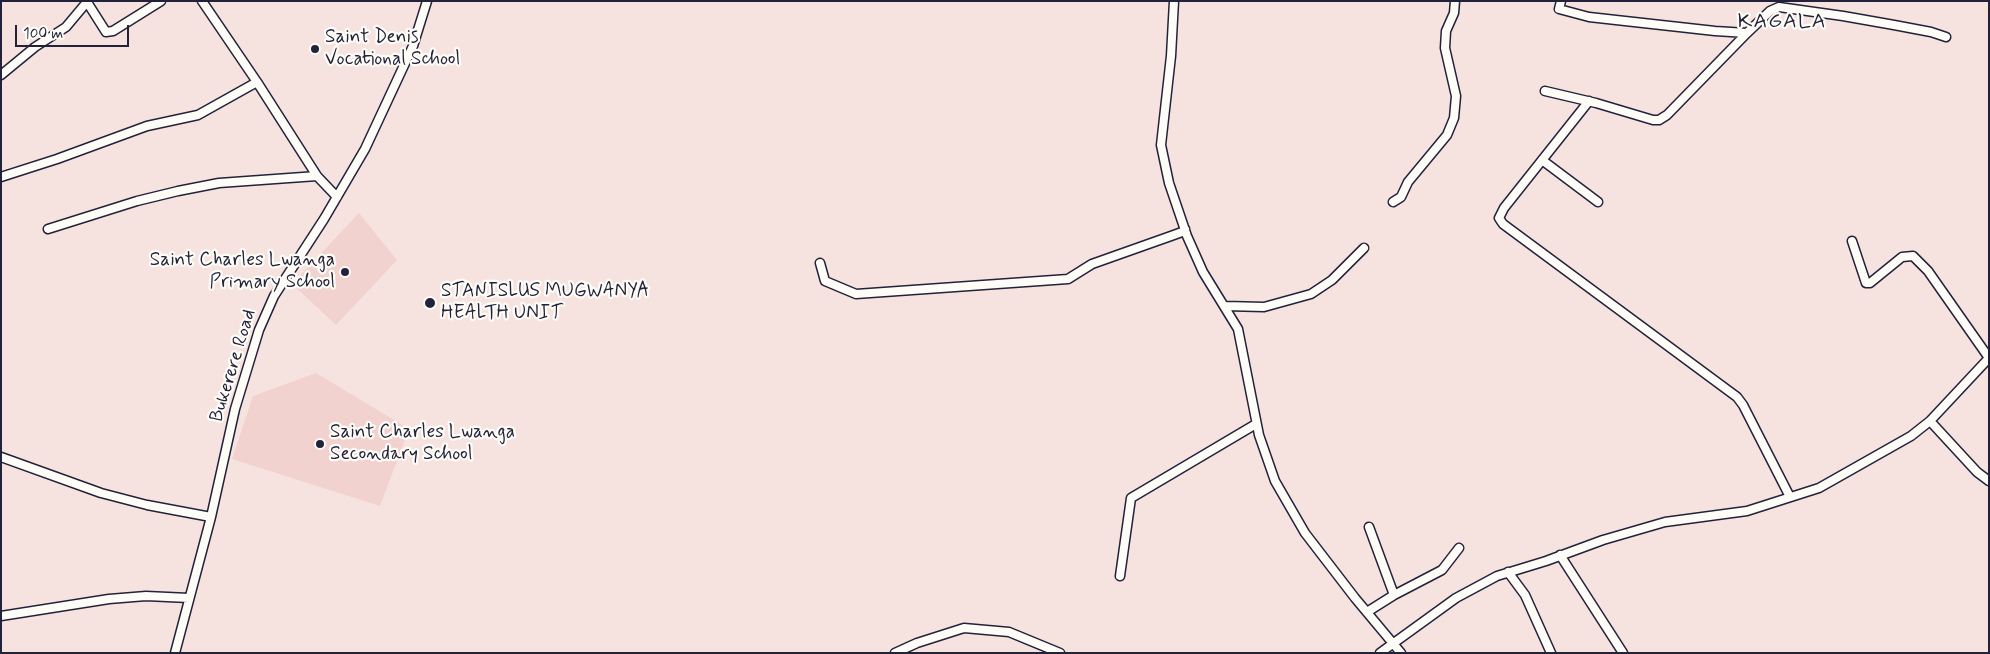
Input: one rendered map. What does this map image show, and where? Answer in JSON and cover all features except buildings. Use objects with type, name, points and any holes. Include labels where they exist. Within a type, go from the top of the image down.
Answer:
[{"type":"street","points":[[1,75],[35,47],[66,27],[87,2],[106,32],[113,31],[161,1]]},
{"type":"street","points":[[202,1],[317,176],[337,196]]},
{"type":"street","name":"Bukerere Road","points":[[175,653],[211,517],[235,409],[259,330],[274,296],[365,149],[413,46],[428,1]]},
{"type":"street","points":[[1174,1],[1171,56],[1161,144],[1169,183],[1185,229],[1203,272],[1238,329],[1256,424],[1275,481],[1305,533],[1401,653]]},
{"type":"street","points":[[1393,202],[1401,197],[1408,182],[1447,136],[1454,118],[1456,96],[1445,48],[1446,31],[1454,13],[1456,1]]},
{"type":"street","points":[[1561,1],[1559,9],[1589,17],[1748,33]]},
{"type":"street","points":[[1545,91],[1659,120],[1667,115],[1770,11],[1779,7],[1886,23],[1931,32],[1946,38]]},
{"type":"street","points":[[1,176],[57,159],[147,126],[198,115],[257,82]]},
{"type":"street","points":[[1590,102],[1504,208],[1499,218],[1503,224],[1737,397],[1744,405],[1790,497]]},
{"type":"street","points":[[1542,160],[1598,202]]},
{"type":"street","points":[[48,229],[137,201],[178,191],[219,183],[317,176]]},
{"type":"street","points":[[820,263],[825,281],[856,294],[1068,279],[1092,264],[1182,232],[1185,229]]},
{"type":"street","points":[[1380,653],[1456,598],[1497,576],[1603,540],[1665,522],[1747,511],[1819,488],[1911,436],[1930,421],[1989,358],[1928,271],[1913,256],[1902,257],[1870,283],[1866,283],[1852,240]]},
{"type":"street","points":[[1225,306],[1264,307],[1311,294],[1332,280],[1364,248]]},
{"type":"street","points":[[1930,421],[1977,472],[1989,481]]},
{"type":"street","points":[[1120,576],[1132,498],[1256,424]]},
{"type":"street","points":[[1,457],[101,493],[147,505],[211,517]]},
{"type":"street","points":[[1369,527],[1394,595]]},
{"type":"street","points":[[1367,612],[1394,595],[1442,570],[1459,548]]},
{"type":"street","points":[[1560,556],[1623,653]]},
{"type":"street","points":[[1508,572],[1525,595],[1551,653]]},
{"type":"street","points":[[1,616],[137,597],[189,598]]},
{"type":"street","points":[[895,653],[925,640],[964,628],[1009,632],[1056,652]]},
{"type":"shaded area","name":"Saint Charles Lwanga Primary School","points":[[359,213],[397,260],[336,325],[292,284]]},
{"type":"shaded area","name":"Saint Charles Lwanga Secondary School","points":[[316,373],[409,429],[380,506],[232,459],[253,396]]},
{"type":"place","name":"Saint Denis Vocational School","points":[[315,49]]},
{"type":"place","name":"Saint Charles Lwanga Primary School","points":[[345,272]]},
{"type":"place","name":"STANISLUS MUGWANYA HEALTH UNIT","points":[[430,303]]},
{"type":"place","name":"Saint Charles Lwanga Secondary School","points":[[320,444]]},
{"type":"district","name":"KAGALA","points":[[1782,23]]}]
